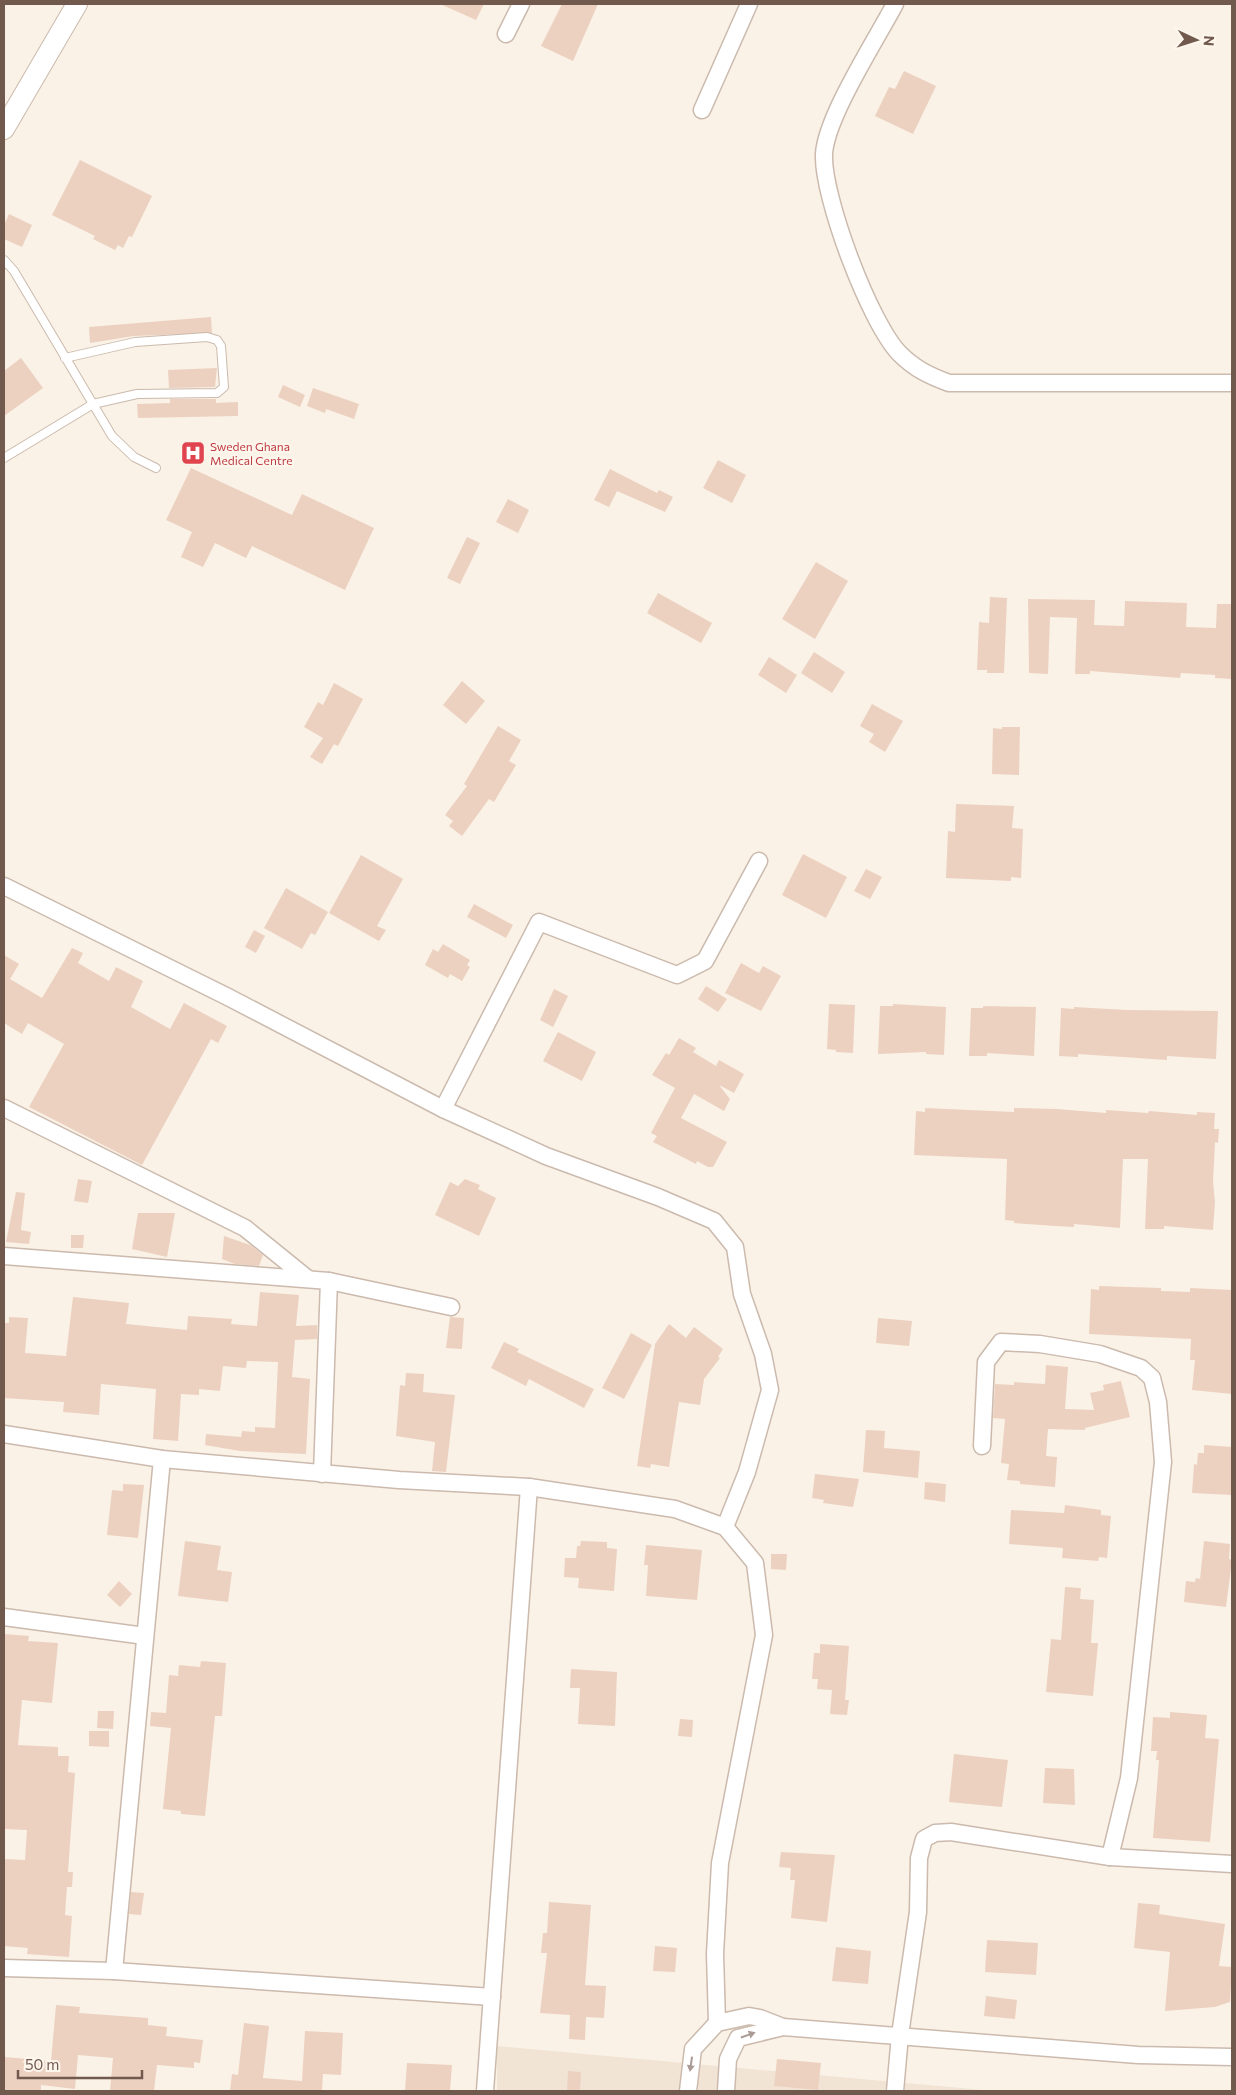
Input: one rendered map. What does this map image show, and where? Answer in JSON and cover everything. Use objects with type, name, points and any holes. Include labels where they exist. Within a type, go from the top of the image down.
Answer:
[{"type":"street","points":[[4,129],[76,4]]},
{"type":"street","points":[[506,34],[521,4]]},
{"type":"street","points":[[702,110],[749,4]]},
{"type":"street","points":[[895,4],[834,119],[824,153],[827,181],[854,272],[877,319],[899,353],[921,372],[948,383],[1232,383]]},
{"type":"street","points":[[443,1109],[539,922],[677,975],[705,961],[759,861]]},
{"type":"street","points":[[4,886],[237,1001],[443,1109],[546,1156],[658,1196],[714,1220],[735,1247],[742,1294],[762,1354],[770,1390],[747,1472],[725,1528]]},
{"type":"street","points":[[4,1108],[245,1228],[308,1279]]},
{"type":"street","points":[[4,1256],[329,1281],[451,1308]]},
{"type":"street","points":[[322,1474],[329,1281]]},
{"type":"street","points":[[982,1446],[986,1362],[1001,1342],[1040,1344],[1100,1354],[1141,1368],[1152,1378],[1158,1402],[1163,1462],[1129,1778],[1110,1857]]},
{"type":"street","points":[[4,1434],[162,1459],[322,1474],[529,1487],[675,1509],[725,1528],[754,1563],[764,1635],[720,1863],[715,1954],[717,2023]]},
{"type":"street","points":[[114,1971],[162,1459]]},
{"type":"street","points":[[485,2091],[529,1487]]},
{"type":"street","points":[[4,1617],[145,1636]]},
{"type":"street","points":[[895,2091],[900,2035],[918,1912],[919,1858],[924,1839],[935,1833],[951,1832],[1110,1857],[1232,1864]]},
{"type":"street","points":[[4,1968],[114,1971],[492,1997]]},
{"type":"street","points":[[688,2091],[693,2050],[717,2023],[749,2016],[784,2027],[1138,2055],[1232,2057]]},
{"type":"street","points":[[726,2091],[728,2058],[738,2038],[784,2027]]},
{"type":"lane","points":[[4,260],[14,271],[112,436],[122,447],[156,468]]},
{"type":"lane","points":[[4,458],[93,404],[137,394],[217,393],[224,387],[221,346],[217,340],[207,337],[135,342],[65,358]]},
{"type":"shaded area","points":[[497,2046],[994,2091],[497,2091]]},
{"type":"building","points":[[440,4],[484,4],[476,20]]},
{"type":"building","points":[[562,4],[598,4],[573,61],[541,46]]},
{"type":"building","points":[[904,71],[936,86],[913,134],[875,116],[889,87],[895,89]]},
{"type":"building","points":[[80,160],[152,196],[132,237],[129,236],[123,248],[118,245],[115,250],[93,239],[95,236],[52,215]]},
{"type":"building","points":[[9,214],[32,225],[22,247],[4,239],[4,225]]},
{"type":"building","points":[[211,317],[212,333],[134,336],[90,343],[89,327]]},
{"type":"building","points":[[21,358],[43,388],[4,416],[4,371]]},
{"type":"building","points":[[217,368],[215,387],[169,388],[168,370]]},
{"type":"building","points":[[283,385],[305,395],[300,407],[278,397]]},
{"type":"building","points":[[313,388],[359,404],[354,419],[326,409],[325,413],[307,406]]},
{"type":"building","points":[[170,399],[216,399],[216,403],[238,402],[238,416],[138,418],[137,404],[170,403]]},
{"type":"building","points":[[718,460],[746,475],[732,503],[703,488]]},
{"type":"building","points":[[191,468],[292,515],[302,494],[374,528],[345,590],[252,546],[246,558],[215,543],[203,567],[181,557],[192,532],[166,520]]},
{"type":"building","points":[[610,469],[657,493],[659,490],[673,497],[665,512],[617,491],[609,507],[594,500]]},
{"type":"building","points":[[508,499],[529,510],[518,533],[496,522]]},
{"type":"building","points":[[467,537],[480,543],[460,584],[447,578]]},
{"type":"building","points":[[816,562],[848,581],[815,639],[782,619]]},
{"type":"building","points":[[658,593],[712,623],[701,643],[647,613]]},
{"type":"building","points":[[990,597],[1007,598],[1004,673],[987,673],[987,670],[977,670],[979,622],[989,623]]},
{"type":"building","points":[[1028,599],[1095,600],[1094,625],[1124,626],[1125,601],[1187,603],[1186,627],[1216,628],[1217,604],[1232,604],[1232,679],[1215,678],[1215,675],[1181,673],[1180,678],[1090,671],[1090,674],[1075,674],[1077,618],[1050,617],[1048,674],[1029,673]]},
{"type":"building","points":[[814,652],[845,672],[832,693],[801,673]]},
{"type":"building","points":[[769,657],[797,675],[786,693],[758,675]]},
{"type":"building","points":[[462,681],[485,701],[466,724],[443,705]]},
{"type":"building","points":[[334,683],[363,699],[338,746],[334,744],[322,764],[310,757],[323,738],[304,727],[318,702],[323,705]]},
{"type":"building","points":[[872,704],[903,721],[885,752],[869,742],[874,734],[860,726]]},
{"type":"building","points":[[498,726],[521,740],[509,761],[516,765],[494,802],[489,799],[462,836],[449,826],[453,821],[445,815],[467,786],[464,784]]},
{"type":"building","points":[[1002,727],[1020,727],[1019,775],[992,774],[993,728],[1002,729]]},
{"type":"building","points":[[956,804],[1014,806],[1012,828],[1023,829],[1021,878],[1011,877],[1011,881],[946,878],[948,831],[955,832]]},
{"type":"building","points":[[803,854],[847,877],[826,918],[782,895]]},
{"type":"building","points":[[361,855],[403,879],[377,926],[386,930],[379,941],[329,913]]},
{"type":"building","points":[[866,869],[882,877],[870,899],[854,891]]},
{"type":"building","points":[[286,888],[328,912],[315,935],[311,933],[302,949],[264,928]]},
{"type":"building","points":[[474,904],[513,925],[506,938],[467,917]]},
{"type":"building","points":[[254,930],[265,936],[256,953],[245,947]]},
{"type":"building","points":[[443,944],[470,960],[467,965],[470,967],[462,981],[450,974],[448,978],[425,965],[433,949],[438,952]]},
{"type":"building","points":[[72,948],[83,953],[78,963],[109,981],[116,967],[143,981],[131,1007],[170,1029],[184,1003],[227,1026],[218,1043],[211,1039],[142,1165],[29,1107],[64,1044],[28,1023],[22,1034],[4,1023],[4,955],[19,964],[10,979],[42,998]]},
{"type":"building","points":[[741,963],[759,973],[763,966],[781,976],[761,1011],[725,993]]},
{"type":"building","points":[[706,986],[727,999],[718,1012],[698,999]]},
{"type":"building","points":[[554,989],[568,996],[553,1027],[540,1020]]},
{"type":"building","points":[[829,1004],[855,1005],[853,1053],[836,1052],[836,1050],[827,1049]]},
{"type":"building","points":[[893,1004],[946,1007],[944,1055],[926,1054],[926,1052],[878,1054],[880,1006],[893,1006]]},
{"type":"building","points":[[983,1006],[1036,1007],[1034,1056],[987,1053],[987,1056],[969,1056],[971,1008],[983,1008]]},
{"type":"building","points":[[1074,1007],[1127,1010],[1218,1011],[1216,1059],[1167,1056],[1167,1060],[1078,1054],[1078,1057],[1059,1056],[1061,1008],[1074,1009]]},
{"type":"building","points":[[558,1032],[596,1052],[582,1081],[543,1061]]},
{"type":"building","points":[[679,1038],[696,1048],[693,1052],[716,1066],[719,1060],[744,1074],[734,1093],[719,1085],[730,1099],[724,1111],[694,1094],[681,1118],[727,1142],[713,1167],[708,1167],[697,1161],[696,1164],[653,1142],[657,1136],[651,1133],[675,1088],[652,1075],[666,1053],[669,1055]]},
{"type":"building","points":[[925,1108],[1014,1112],[1014,1108],[1106,1113],[1106,1110],[1197,1115],[1197,1112],[1215,1113],[1214,1129],[1219,1129],[1218,1143],[1215,1142],[1213,1230],[1164,1226],[1164,1229],[1145,1229],[1148,1159],[1123,1159],[1120,1228],[1074,1224],[1074,1227],[1056,1226],[1014,1223],[1014,1221],[1005,1220],[1007,1159],[914,1155],[916,1111],[925,1112]]},
{"type":"building","points":[[78,1179],[92,1181],[88,1203],[74,1201]]},
{"type":"building","points":[[465,1179],[480,1185],[478,1189],[496,1198],[479,1236],[435,1215],[450,1182],[458,1186]]},
{"type":"building","points":[[16,1192],[25,1193],[21,1230],[31,1232],[29,1244],[6,1242]]},
{"type":"building","points":[[138,1213],[175,1213],[167,1257],[132,1249]]},
{"type":"building","points":[[71,1235],[84,1235],[83,1248],[71,1248]]},
{"type":"building","points":[[224,1236],[250,1245],[263,1255],[259,1266],[235,1264],[222,1259]]},
{"type":"building","points":[[1099,1286],[1161,1288],[1161,1291],[1190,1292],[1190,1288],[1232,1290],[1232,1394],[1192,1390],[1195,1360],[1190,1360],[1191,1339],[1089,1334],[1091,1289],[1099,1290]]},
{"type":"building","points":[[260,1292],[299,1295],[296,1326],[317,1325],[317,1339],[295,1340],[292,1377],[310,1379],[306,1454],[240,1451],[205,1445],[206,1434],[241,1437],[242,1431],[255,1432],[255,1427],[275,1428],[278,1362],[247,1361],[246,1368],[223,1366],[220,1391],[199,1389],[199,1395],[181,1394],[178,1441],[153,1439],[156,1389],[101,1384],[99,1415],[63,1412],[64,1402],[4,1398],[4,1323],[9,1323],[9,1317],[28,1318],[25,1353],[66,1356],[73,1297],[129,1303],[126,1324],[187,1330],[188,1316],[232,1319],[231,1324],[257,1326]]},
{"type":"building","points":[[450,1317],[464,1318],[462,1349],[446,1348]]},
{"type":"building","points":[[878,1318],[912,1321],[909,1346],[876,1343]]},
{"type":"building","points":[[669,1324],[686,1338],[694,1327],[723,1349],[718,1357],[720,1358],[704,1379],[700,1405],[679,1402],[669,1467],[651,1464],[650,1468],[637,1466],[655,1344]]},
{"type":"building","points":[[631,1333],[652,1345],[624,1399],[602,1388]]},
{"type":"building","points":[[504,1342],[519,1349],[517,1352],[594,1389],[584,1408],[529,1379],[526,1386],[491,1368]]},
{"type":"building","points":[[1046,1365],[1068,1367],[1065,1409],[1094,1410],[1090,1393],[1104,1390],[1103,1385],[1121,1381],[1130,1417],[1085,1428],[1085,1430],[1048,1429],[1046,1456],[1057,1457],[1055,1487],[1020,1484],[1020,1481],[1007,1480],[1009,1464],[1001,1463],[1005,1419],[993,1418],[995,1384],[1014,1385],[1014,1382],[1045,1384]]},
{"type":"building","points":[[406,1373],[424,1374],[423,1392],[455,1395],[446,1472],[432,1471],[435,1442],[396,1436],[400,1385],[405,1386]]},
{"type":"building","points":[[866,1430],[885,1431],[884,1448],[920,1451],[918,1478],[863,1472]]},
{"type":"building","points":[[1204,1445],[1232,1447],[1232,1495],[1192,1493],[1194,1464],[1197,1465],[1198,1453],[1204,1453]]},
{"type":"building","points":[[815,1474],[859,1479],[853,1507],[823,1503],[824,1500],[812,1498]]},
{"type":"building","points":[[925,1482],[946,1484],[945,1502],[924,1499]]},
{"type":"building","points":[[123,1484],[144,1485],[138,1538],[107,1535],[112,1490],[123,1491]]},
{"type":"building","points":[[1065,1505],[1101,1510],[1101,1515],[1111,1516],[1107,1558],[1099,1557],[1098,1561],[1062,1558],[1063,1548],[1009,1544],[1011,1510],[1064,1513]]},
{"type":"building","points":[[185,1541],[221,1546],[217,1570],[232,1572],[228,1602],[178,1596]]},
{"type":"building","points":[[581,1541],[607,1542],[607,1548],[617,1549],[614,1591],[578,1588],[579,1578],[564,1577],[565,1558],[576,1558],[577,1546],[580,1546]]},
{"type":"building","points":[[1204,1541],[1230,1544],[1229,1559],[1232,1560],[1226,1607],[1184,1602],[1186,1581],[1195,1582],[1196,1578],[1200,1579]]},
{"type":"building","points":[[646,1545],[702,1550],[697,1600],[646,1596],[648,1565],[644,1565]]},
{"type":"building","points":[[771,1554],[787,1554],[786,1570],[771,1569]]},
{"type":"building","points":[[119,1581],[132,1594],[120,1607],[107,1595]]},
{"type":"building","points":[[1065,1587],[1081,1588],[1080,1599],[1094,1600],[1091,1643],[1098,1643],[1093,1696],[1046,1692],[1051,1639],[1061,1640]]},
{"type":"building","points":[[4,1634],[29,1636],[28,1641],[58,1643],[52,1703],[22,1700],[18,1745],[58,1747],[58,1756],[69,1756],[68,1772],[75,1773],[68,1872],[73,1872],[72,1887],[67,1887],[65,1915],[72,1916],[69,1957],[27,1954],[28,1948],[4,1946],[4,1859],[25,1860],[27,1830],[4,1829]]},
{"type":"building","points":[[820,1644],[849,1646],[845,1700],[849,1700],[847,1715],[830,1714],[832,1690],[817,1689],[818,1679],[812,1679],[814,1653],[820,1653]]},
{"type":"building","points":[[201,1661],[226,1663],[222,1716],[215,1716],[205,1816],[181,1814],[181,1811],[163,1809],[171,1728],[150,1726],[151,1712],[166,1713],[169,1675],[178,1676],[179,1665],[200,1667]]},
{"type":"building","points":[[571,1669],[617,1672],[615,1726],[578,1724],[580,1688],[570,1688]]},
{"type":"building","points":[[98,1711],[114,1711],[113,1729],[97,1728]]},
{"type":"building","points":[[1170,1712],[1207,1715],[1205,1738],[1219,1739],[1210,1842],[1153,1838],[1159,1760],[1156,1760],[1157,1751],[1151,1751],[1153,1717],[1170,1718]]},
{"type":"building","points":[[680,1719],[693,1720],[692,1737],[678,1736]]},
{"type":"building","points":[[89,1731],[109,1731],[109,1747],[89,1746]]},
{"type":"building","points":[[954,1754],[1008,1760],[1002,1807],[949,1802]]},
{"type":"building","points":[[1045,1768],[1074,1769],[1075,1805],[1043,1803]]},
{"type":"building","points":[[781,1852],[835,1855],[827,1922],[791,1918],[795,1880],[790,1880],[791,1868],[779,1867]]},
{"type":"building","points":[[131,1892],[144,1893],[141,1915],[129,1914]]},
{"type":"building","points":[[549,1902],[591,1905],[585,1985],[606,1986],[604,2018],[586,2017],[585,2040],[569,2039],[570,2015],[540,2013],[547,1953],[541,1953],[543,1933],[547,1933]]},
{"type":"building","points":[[1138,1903],[1160,1905],[1159,1914],[1225,1924],[1219,1966],[1232,1967],[1230,2002],[1215,2007],[1165,2011],[1170,1952],[1134,1948]]},
{"type":"building","points":[[987,1940],[1038,1943],[1036,1975],[985,1972]]},
{"type":"building","points":[[655,1946],[677,1948],[675,1972],[653,1971]]},
{"type":"building","points":[[836,1947],[871,1951],[868,1984],[832,1981]]},
{"type":"building","points":[[986,1996],[1017,2000],[1015,2019],[984,2016]]},
{"type":"building","points":[[56,2005],[80,2007],[79,2013],[148,2018],[148,2025],[167,2027],[166,2036],[203,2040],[200,2063],[194,2062],[194,2068],[157,2065],[154,2091],[110,2091],[113,2058],[78,2055],[75,2089],[41,2085],[41,2091],[4,2091],[4,2057],[51,2061]]},
{"type":"building","points":[[244,2023],[269,2026],[263,2078],[302,2081],[305,2031],[343,2033],[341,2075],[323,2074],[322,2091],[230,2091],[232,2074],[238,2075]]},
{"type":"building","points":[[777,2059],[821,2063],[818,2090],[774,2086]]},
{"type":"building","points":[[407,2063],[452,2065],[450,2091],[405,2091]]},
{"type":"building","points":[[568,2071],[581,2072],[580,2091],[567,2091]]},
{"type":"place","name":"Sweden Ghana Medical Centre","points":[[193,453]]}]
